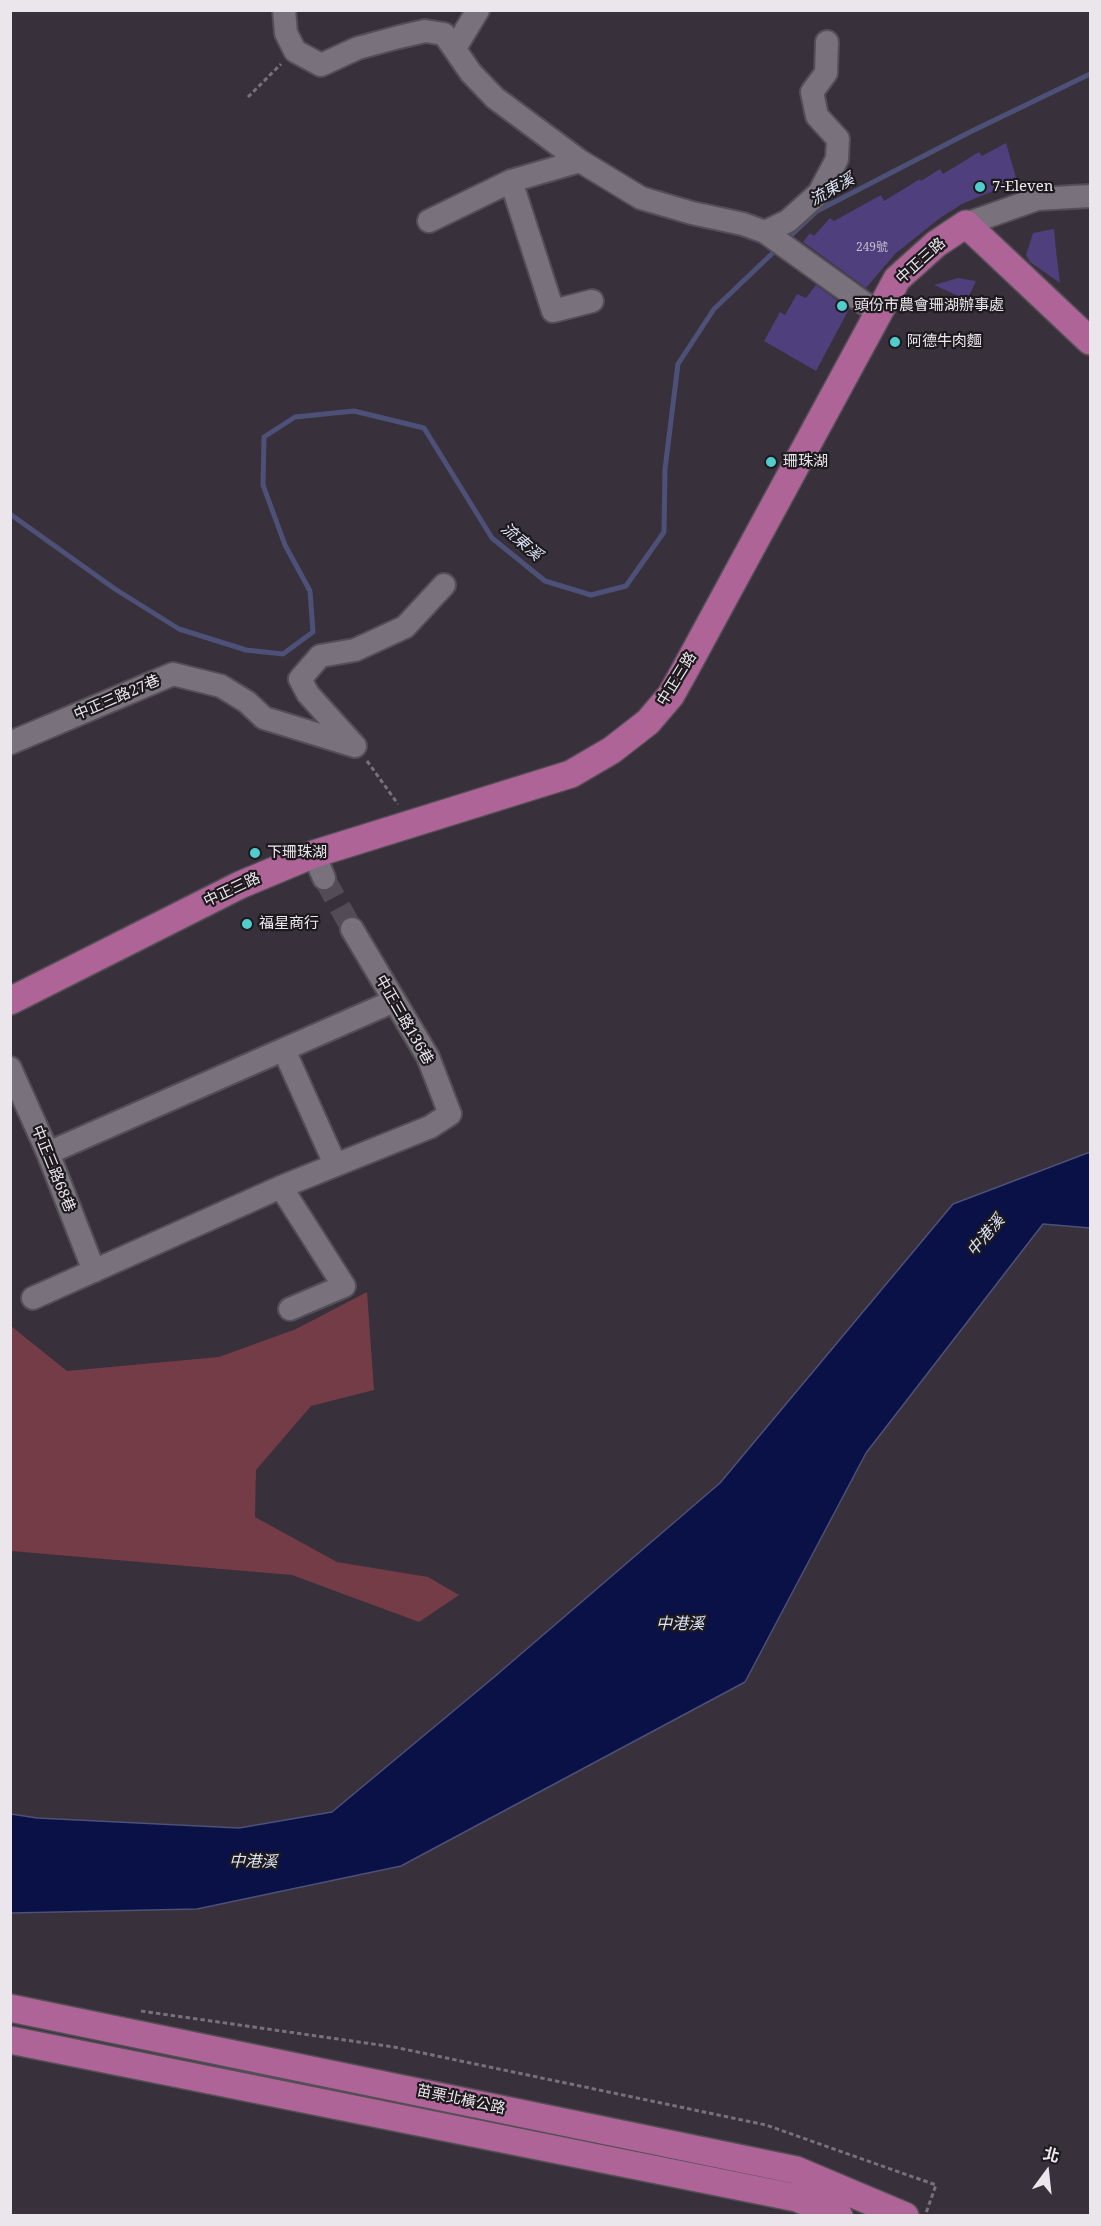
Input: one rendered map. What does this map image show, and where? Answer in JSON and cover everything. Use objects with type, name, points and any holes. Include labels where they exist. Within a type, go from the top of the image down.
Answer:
[{"type":"main road","name":"中正三路","points":[[10,1001],[240,885],[314,854],[571,774],[612,750],[648,722],[671,695],[897,279],[936,244],[966,224]]},
{"type":"main road","points":[[966,224],[1090,341]]},
{"type":"main road","name":"苗栗北橫公路","points":[[10,2008],[796,2170],[905,2216]]},
{"type":"main road","name":"苗栗北橫公路","points":[[10,2040],[797,2198],[839,2216]]},
{"type":"street","points":[[284,10],[286,33],[295,51],[321,65],[357,48],[425,31],[444,34],[471,73],[495,98],[580,160],[641,198],[692,213],[743,224],[765,232],[878,313]]},
{"type":"street","points":[[455,48],[478,10]]},
{"type":"street","points":[[765,232],[788,221],[819,193],[837,159],[838,139],[817,116],[812,92],[826,73],[827,42]]},
{"type":"street","points":[[429,221],[512,181],[580,160]]},
{"type":"street","points":[[512,181],[553,311],[592,301]]},
{"type":"street","points":[[966,224],[1037,199],[1090,196]]},
{"type":"street","points":[[355,746],[308,694],[300,679],[320,656],[355,650],[405,627],[444,585]]},
{"type":"street","name":"中正三路27巷","points":[[10,743],[174,674],[221,686],[247,702],[264,718],[355,746]]},
{"type":"street","points":[[314,854],[324,878]]},
{"type":"street","name":"中正三路136巷","points":[[335,1164],[430,1127],[450,1114],[428,1057],[352,929]]},
{"type":"street","points":[[48,1153],[394,1001]]},
{"type":"street","points":[[33,1298],[335,1164],[284,1050]]},
{"type":"street","name":"中正三路68巷","points":[[10,1068],[48,1153],[94,1271]]},
{"type":"street","points":[[281,1187],[344,1286],[290,1309]]},
{"type":"path","points":[[248,97],[295,51]]},
{"type":"path","points":[[355,746],[376,770],[411,824]]},
{"type":"path","points":[[134,2010],[394,2047],[766,2125],[936,2186],[925,2216]]},
{"type":"shaded area","points":[[367,1292],[374,1390],[311,1406],[256,1470],[255,1517],[337,1562],[428,1577],[459,1595],[419,1622],[292,1575],[11,1551],[11,1326],[67,1371],[219,1357],[296,1329]]},
{"type":"water","name":"中港溪","points":[[1090,1152],[1090,1228],[1043,1224],[866,1453],[745,1682],[401,1866],[197,1909],[11,1913],[11,1814],[37,1818],[239,1828],[332,1812],[493,1678],[720,1483],[953,1204]]},
{"type":"building","points":[[1006,143],[1017,181],[962,204],[940,218],[895,254],[866,288],[803,242],[810,233],[814,236],[830,218],[834,221],[881,195],[884,201],[940,169],[943,174],[979,152],[982,156]]},
{"type":"building","points":[[1054,229],[1060,283],[1030,262],[1026,255],[1033,233]]},
{"type":"building","points":[[958,278],[976,281],[967,300],[934,285]]},
{"type":"building","points":[[816,285],[849,309],[816,371],[764,341],[780,312],[785,315],[797,294],[806,298]]},
{"type":"waterway","name":"流東溪","points":[[785,241],[817,211],[970,132],[1090,74]]},
{"type":"waterway","name":"流東溪","points":[[10,514],[115,589],[179,629],[246,650],[283,654],[313,632],[310,591],[285,545],[263,485],[264,437],[295,417],[354,411],[424,428],[492,538],[545,581],[591,595],[626,586],[664,532],[665,469],[678,364],[714,309],[779,247]]},
{"type":"tunnel","points":[[324,878],[352,929]]},
{"type":"place","name":"7-Eleven","points":[[980,187]]},
{"type":"place","name":"頭份市農會珊湖辦事處","points":[[842,306]]},
{"type":"place","name":"阿德牛肉麵","points":[[895,342]]},
{"type":"place","name":"珊珠湖","points":[[771,462]]},
{"type":"place","name":"下珊珠湖","points":[[255,853]]},
{"type":"place","name":"福星商行","points":[[247,924]]}]
